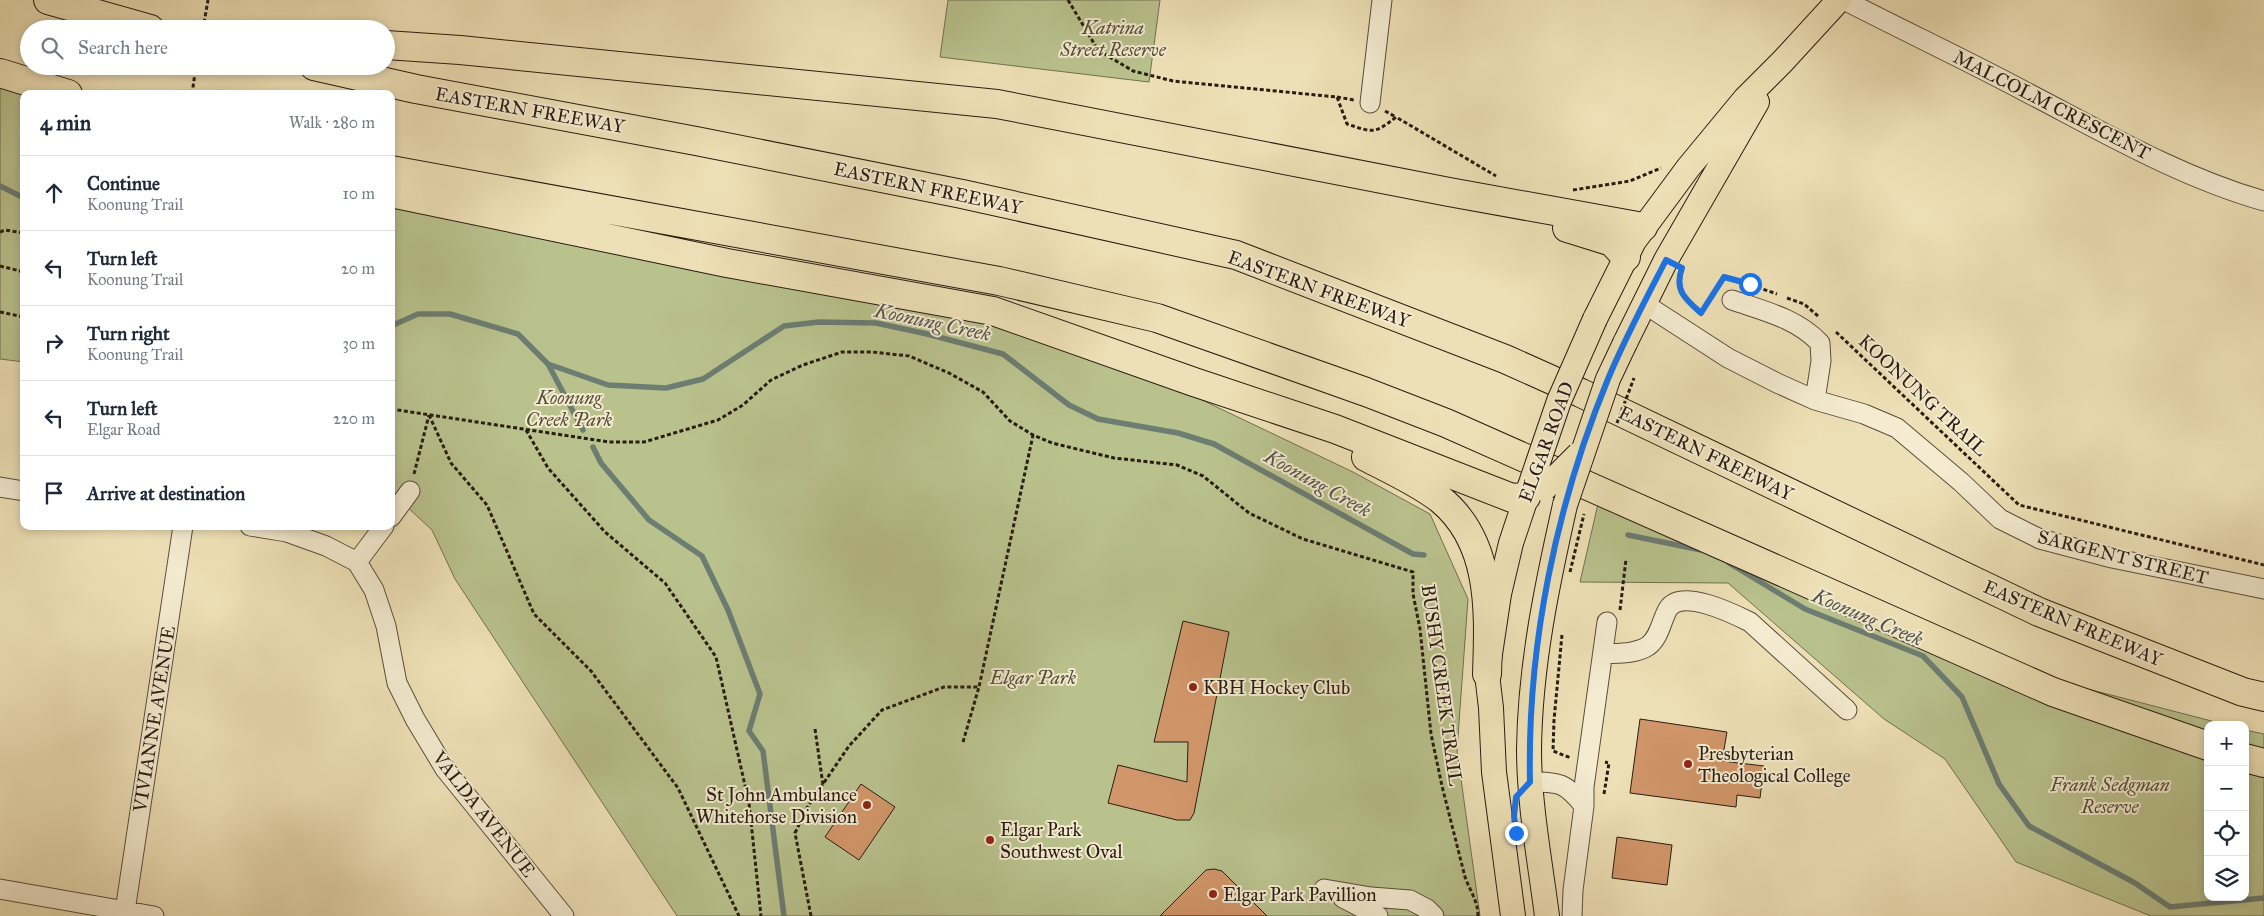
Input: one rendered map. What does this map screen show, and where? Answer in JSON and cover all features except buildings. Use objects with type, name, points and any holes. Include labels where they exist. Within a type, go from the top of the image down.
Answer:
[{"type":"highway","points":[[48,0],[122,20]]},
{"type":"highway","points":[[395,46],[470,51],[997,104],[1449,192],[1643,227]]},
{"type":"highway","points":[[0,73],[55,90]]},
{"type":"highway","name":"EASTERN FREEWAY","points":[[354,75],[416,89],[686,139],[962,194],[1236,255],[1505,359],[1590,397],[2039,612],[2243,692],[2264,697]]},
{"type":"highway","points":[[0,83],[20,90]]},
{"type":"highway","points":[[395,171],[999,282],[1157,318],[1366,392],[1446,423],[2053,692],[2204,745]]},
{"type":"highway","points":[[1449,192],[1600,238],[1616,245],[1626,257]]},
{"type":"highway","points":[[395,194],[727,263],[993,312],[1291,416],[1336,429],[1512,498],[1533,491]]},
{"type":"highway","points":[[1291,416],[1423,488],[1455,513],[1475,549],[1486,587],[1489,608],[1487,674]]},
{"type":"highway","points":[[2249,759],[2264,763]]},
{"type":"main road","name":"ELGAR ROAD","points":[[1513,916],[1494,772],[1491,708],[1487,674],[1499,594],[1511,543],[1533,491],[1559,401],[1595,319],[1643,227],[1745,99],[1839,0]]},
{"type":"main road","name":"ELGAR ROAD","points":[[1547,916],[1530,782],[1530,739],[1536,655],[1550,573],[1565,505],[1608,379],[1643,303],[1741,129],[1783,61]]},
{"type":"main road","points":[[1626,257],[1643,303]]},
{"type":"main road","points":[[1533,491],[1582,451]]},
{"type":"main road","name":"ELGAR ROAD","points":[[1510,886],[1517,851],[1514,806],[1516,797],[1530,782]]},
{"type":"street","points":[[1370,103],[1382,0]]},
{"type":"street","name":"MALCOLM CRESCENT","points":[[1844,0],[1956,55],[2162,162],[2207,181],[2264,201]]},
{"type":"street","points":[[1732,300],[1784,318],[1807,329],[1820,343],[1821,361],[1815,400]]},
{"type":"street","name":"SARGENT STREET","points":[[1643,303],[1728,358],[1815,400],[1864,414],[1897,428],[1961,482],[2000,519],[2040,539],[2112,558],[2264,589]]},
{"type":"street","points":[[0,487],[20,490]]},
{"type":"street","points":[[395,512],[410,491]]},
{"type":"street","name":"VIVIANNE AVENUE","points":[[131,913],[182,530]]},
{"type":"street","points":[[275,530],[287,532],[326,546],[357,562],[381,530]]},
{"type":"street","name":"VALDA AVENUE","points":[[357,562],[374,590],[386,626],[397,683],[420,728],[444,769],[564,916]]},
{"type":"street","points":[[1603,654],[1637,651],[1646,647],[1658,634],[1668,609],[1673,603],[1680,600],[1691,600],[1730,612],[1750,622],[1847,710]]},
{"type":"street","points":[[1572,916],[1573,890],[1584,806],[1585,778],[1603,654],[1613,617]]},
{"type":"street","points":[[1530,782],[1558,782],[1573,793],[1584,806]]},
{"type":"street","points":[[0,889],[154,916]]},
{"type":"street","points":[[1378,916],[1324,889],[1371,897],[1410,900],[1427,909],[1434,916]]},
{"type":"path","points":[[205,20],[208,0]]},
{"type":"path","points":[[1068,0],[1098,50],[1133,71],[1173,81],[1337,98],[1347,124],[1372,132],[1384,127],[1396,117],[1493,175],[1502,178]]},
{"type":"path","points":[[193,90],[195,75]]},
{"type":"path","points":[[1568,189],[1578,190],[1630,181],[1663,167]]},
{"type":"path","points":[[0,232],[5,230],[20,232]]},
{"type":"path","points":[[1666,260],[1682,268],[1678,279],[1679,287],[1689,302],[1701,313],[1724,277],[1768,290],[1804,304],[1821,318]]},
{"type":"path","points":[[0,266],[20,271]]},
{"type":"path","points":[[0,312],[20,316]]},
{"type":"path","name":"KOONUNG TRAIL","points":[[1835,332],[2019,505],[2264,565]]},
{"type":"path","points":[[395,410],[609,442],[644,442],[718,420],[743,406],[771,380],[803,365],[842,352],[872,352],[909,356],[949,373],[983,392],[1010,421],[1033,436],[980,687],[963,742]]},
{"type":"path","points":[[410,491],[429,414]]},
{"type":"path","points":[[429,414],[451,463],[487,505],[534,614],[591,671],[678,788],[739,916]]},
{"type":"path","points":[[526,429],[548,468],[605,532],[665,583],[716,657],[749,802],[761,916]]},
{"type":"path","name":"BUSHY CREEK TRAIL","points":[[1033,436],[1052,443],[1114,458],[1177,466],[1203,476],[1249,513],[1302,539],[1413,572],[1413,594],[1420,629],[1432,734],[1442,786],[1463,868],[1470,891],[1476,900],[1478,916]]},
{"type":"path","points":[[1613,617],[1626,558]]},
{"type":"path","points":[[810,916],[796,833],[808,806],[849,746],[882,710],[944,687],[980,687]]},
{"type":"path","points":[[815,730],[823,785]]},
{"type":"green space","name":"Katrina Street Reserve","points":[[948,0],[1160,0],[1149,82],[940,57]]},
{"type":"green space","points":[[0,84],[20,92],[20,362],[0,359]]},
{"type":"green space","points":[[395,172],[499,208],[886,285],[1135,368],[1353,472],[1430,514],[1468,599],[1457,750],[1480,916],[677,916],[455,579],[432,530],[395,496]]},
{"type":"green space","name":"Frank Sedgman Reserve","points":[[1601,491],[2057,681],[2212,721],[2204,721],[2204,901],[2249,901],[2249,731],[2264,734],[2264,916],[2151,916],[2016,862],[1945,759],[1884,719],[1728,583],[1580,582]]},
{"type":"waterway","name":"Koonung Creek","points":[[0,186],[20,196]]},
{"type":"waterway","name":"Koonung Creek","points":[[395,324],[418,314],[450,314],[518,334],[548,364],[608,385],[666,388],[703,379],[784,326],[819,322],[876,323],[927,334],[1003,354],[1069,405],[1098,419],[1178,433],[1214,444],[1413,554],[1424,555]]},
{"type":"waterway","points":[[548,364],[583,430]]},
{"type":"waterway","points":[[593,447],[601,463],[649,520],[702,556],[728,610],[760,694],[749,731],[763,751],[784,916]]},
{"type":"waterway","name":"Koonung Creek","points":[[1628,535],[1701,550]]},
{"type":"waterway","name":"Koonung Creek","points":[[1729,563],[1805,609],[1923,656],[1962,697],[1999,784],[2029,826],[2135,883],[2170,907],[2264,898]]},
{"type":"place","name":"KBH Hockey Club","points":[[1193,687]]},
{"type":"place","name":"Presbyterian Theological College","points":[[1688,764]]},
{"type":"place","name":"St John Ambulance Whitehorse Division","points":[[867,805]]},
{"type":"place","name":"Elgar Park Southwest Oval","points":[[990,840]]},
{"type":"place","name":"Elgar Park Pavillion","points":[[1213,894]]},
{"type":"route","points":[[1516,833],[1514,806],[1516,797],[1530,782],[1529,749],[1536,655],[1550,573],[1565,505],[1608,379],[1643,303],[1666,260],[1682,268],[1678,279],[1679,287],[1682,294],[1701,313],[1724,277],[1750,284]]},
{"type":"park label","name":"Koonung Creek Park","points":[[569,408]]},
{"type":"park label","name":"Elgar Park","points":[[1033,677]]}]
